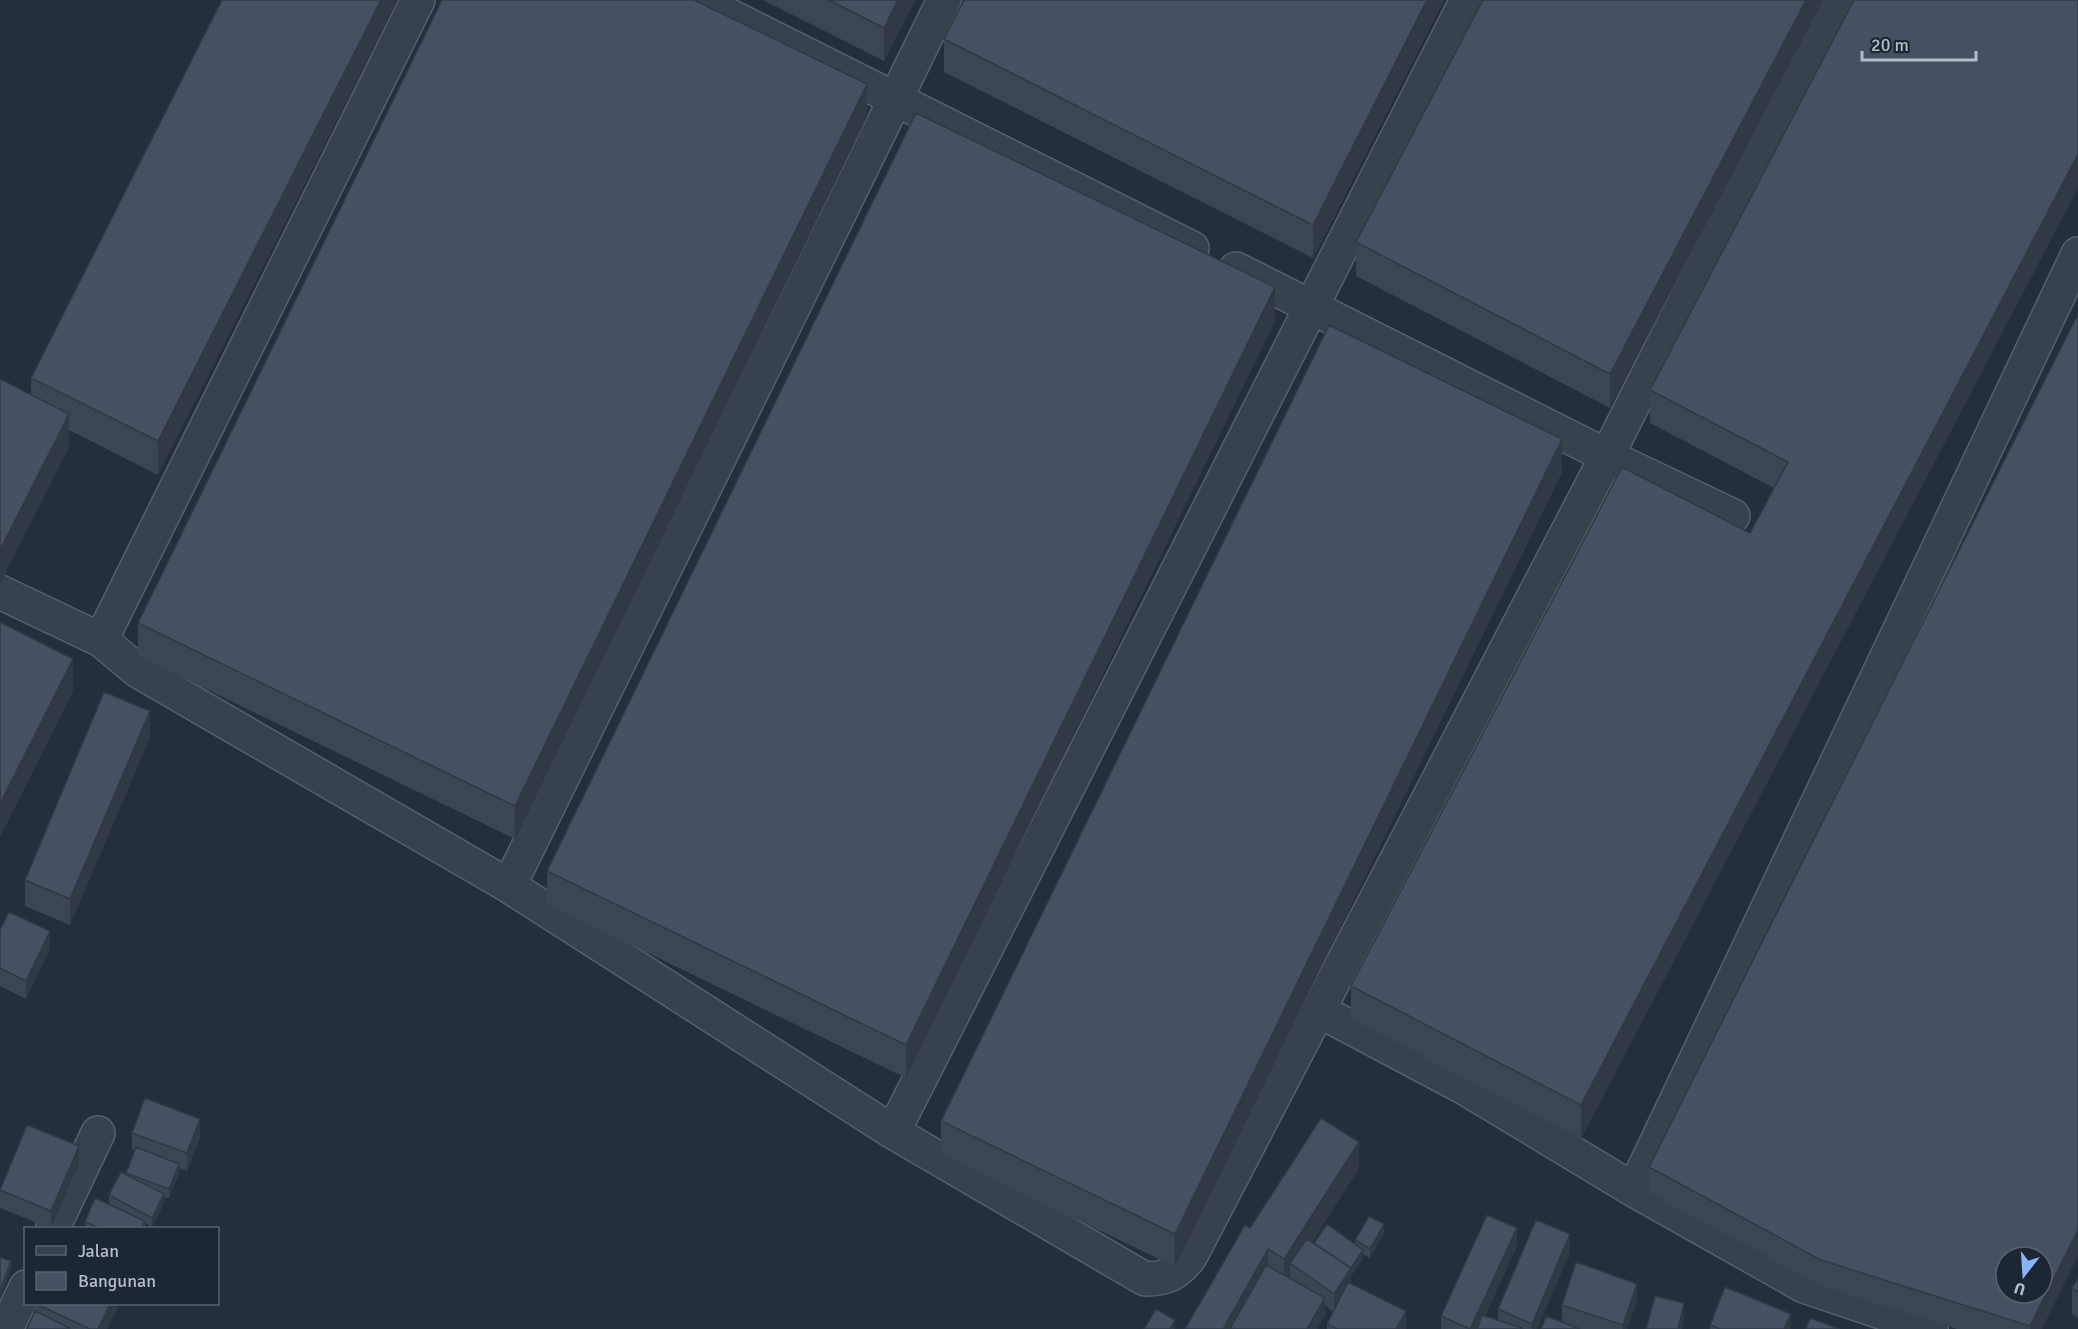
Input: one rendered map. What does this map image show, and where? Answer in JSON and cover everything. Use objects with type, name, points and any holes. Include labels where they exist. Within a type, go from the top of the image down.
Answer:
[{"type":"street","points":[[101,640],[418,0]]},
{"type":"street","points":[[698,0],[1607,456],[1733,516]]},
{"type":"street","points":[[509,886],[944,0]]},
{"type":"street","points":[[893,1132],[1467,0]]},
{"type":"street","points":[[0,591],[101,640],[138,671],[509,886],[893,1132],[1145,1279],[1167,1278],[1179,1271],[1190,1257],[1320,1011],[1607,456],[1837,0]]},
{"type":"street","points":[[1634,1190],[2078,254]]},
{"type":"street","points":[[1320,1011],[1466,1088],[1634,1190],[1804,1286],[1931,1329]]},
{"type":"street","points":[[53,1227],[98,1133]]},
{"type":"street","points":[[6,1329],[24,1291]]},
{"type":"building","points":[[222,0],[381,0],[158,441],[31,378]]},
{"type":"building","points":[[442,0],[694,0],[867,84],[515,806],[138,623]]},
{"type":"building","points":[[829,0],[898,0],[884,28]]},
{"type":"building","points":[[964,0],[1427,0],[1313,225],[944,39]]},
{"type":"building","points":[[1483,0],[1806,0],[1610,374],[1356,242]]},
{"type":"building","points":[[1854,0],[2078,0],[2078,154],[1581,1105],[1351,986],[1622,467],[1750,533],[1788,462],[1650,390]]},
{"type":"building","points":[[916,113],[1275,287],[906,1045],[547,871]]},
{"type":"building","points":[[2078,314],[2078,1230],[2054,1278],[2054,1245],[1994,1245],[1994,1305],[2040,1305],[2030,1326],[1821,1260],[1649,1167]]},
{"type":"building","points":[[1329,325],[1562,439],[1175,1234],[941,1121]]},
{"type":"building","points":[[0,379],[69,414],[0,550]]},
{"type":"building","points":[[0,622],[73,659],[0,804]]},
{"type":"building","points":[[104,692],[150,711],[70,899],[25,880]]},
{"type":"building","points":[[9,912],[50,931],[26,981],[0,968],[0,930]]},
{"type":"building","points":[[145,1098],[200,1119],[187,1153],[132,1133]]},
{"type":"building","points":[[1321,1118],[1359,1142],[1284,1259],[1268,1249],[1223,1329],[1185,1329],[1245,1225],[1250,1228]]},
{"type":"building","points":[[27,1125],[79,1146],[51,1211],[0,1190]]},
{"type":"building","points":[[136,1147],[179,1164],[169,1189],[126,1173]]},
{"type":"building","points":[[121,1172],[164,1194],[152,1218],[109,1195]]},
{"type":"building","points":[[95,1198],[145,1221],[142,1227],[98,1227],[85,1222]]},
{"type":"building","points":[[1487,1215],[1517,1228],[1470,1329],[1441,1316]]},
{"type":"building","points":[[1369,1216],[1384,1224],[1370,1249],[1355,1240]]},
{"type":"building","points":[[1536,1220],[1570,1234],[1532,1324],[1498,1309]]},
{"type":"building","points":[[1327,1224],[1363,1250],[1351,1268],[1314,1243]]},
{"type":"building","points":[[1307,1239],[1351,1268],[1334,1294],[1290,1263]]},
{"type":"building","points":[[0,1257],[11,1261],[0,1290]]},
{"type":"building","points":[[1576,1262],[1637,1284],[1623,1325],[1562,1305]]},
{"type":"building","points":[[1266,1265],[1325,1298],[1307,1329],[1230,1329]]},
{"type":"building","points":[[2078,1279],[2078,1292],[2072,1288]]},
{"type":"building","points":[[1348,1282],[1406,1311],[1396,1329],[1337,1329],[1327,1324]]},
{"type":"building","points":[[1725,1287],[1791,1314],[1784,1329],[1720,1329],[1710,1325]]},
{"type":"building","points":[[1655,1296],[1684,1303],[1678,1329],[1646,1329]]},
{"type":"building","points":[[38,1305],[110,1305],[98,1329],[90,1329]]},
{"type":"building","points":[[1156,1309],[1175,1320],[1170,1329],[1144,1329]]},
{"type":"building","points":[[35,1311],[71,1329],[27,1329]]},
{"type":"building","points":[[1482,1315],[1522,1328],[1522,1329],[1477,1329]]},
{"type":"building","points":[[1546,1316],[1580,1329],[1541,1329]]},
{"type":"building","points":[[1810,1318],[1840,1329],[1806,1329]]}]
